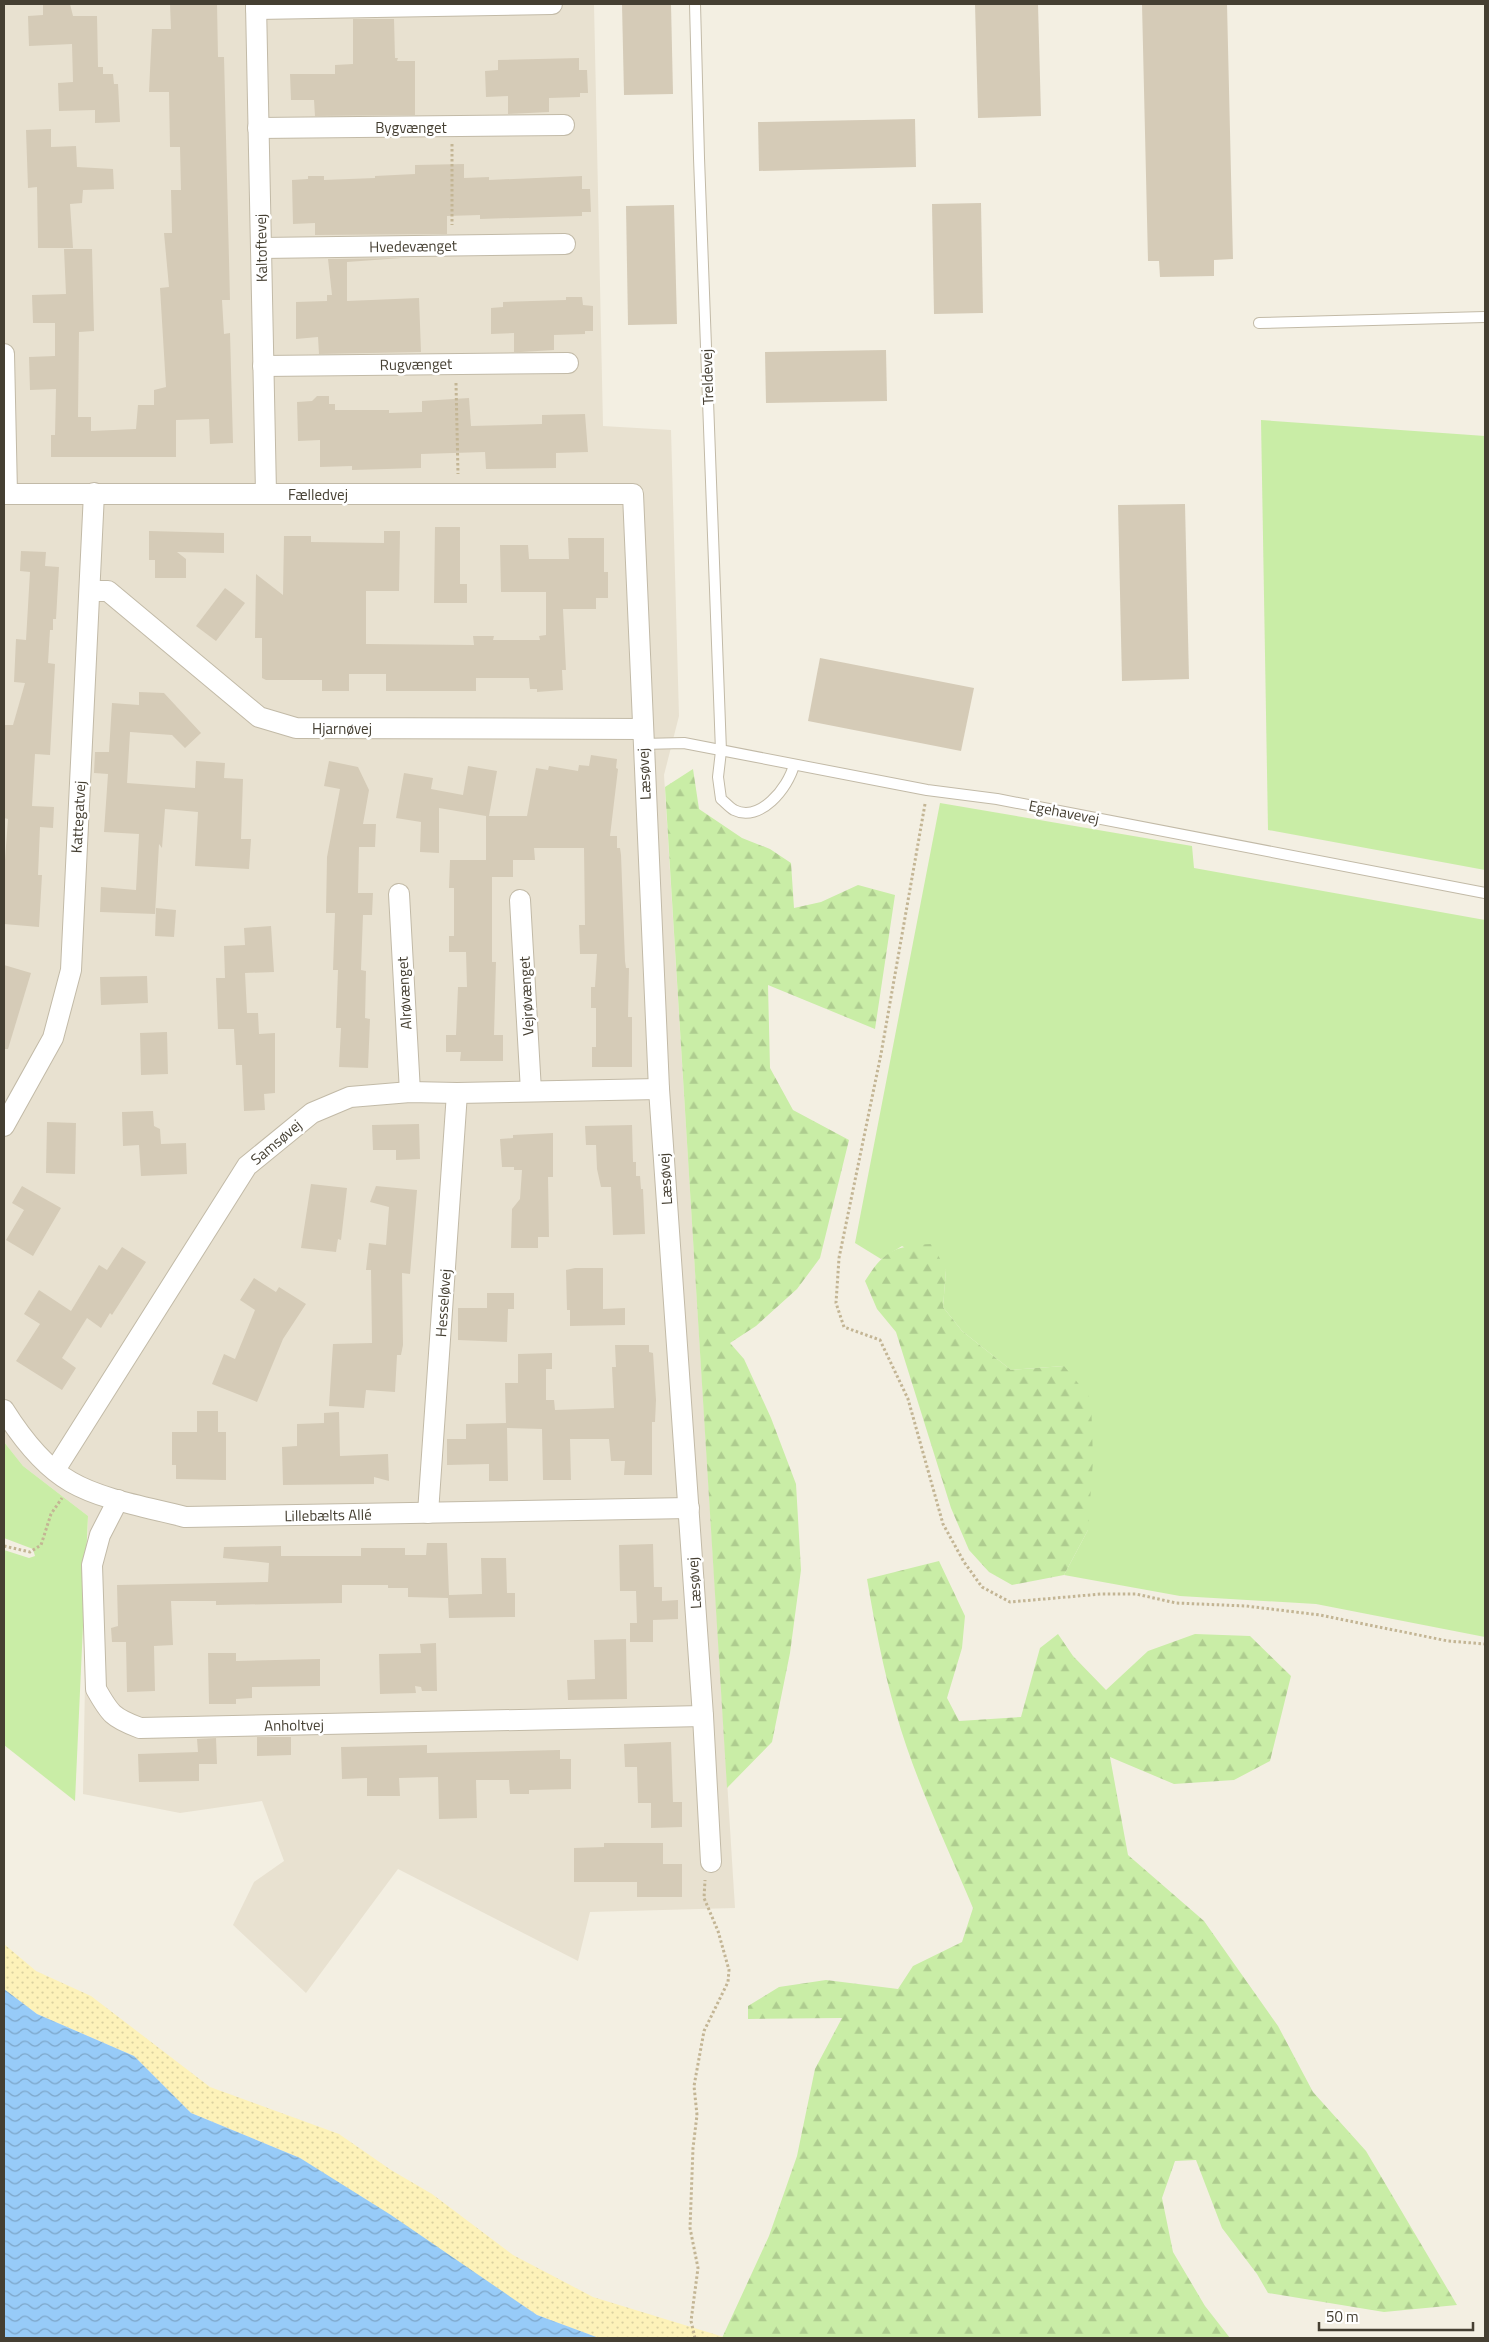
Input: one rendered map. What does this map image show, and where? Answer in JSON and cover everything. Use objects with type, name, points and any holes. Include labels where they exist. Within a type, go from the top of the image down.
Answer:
[{"type":"street","points":[[256,6],[552,4]]},
{"type":"street","name":"Kaltoftevej","points":[[256,6],[266,493]]},
{"type":"street","name":"Bygvænget","points":[[258,128],[564,125]]},
{"type":"street","name":"Hvedevænget","points":[[261,248],[565,244]]},
{"type":"street","points":[[4,354],[5,494]]},
{"type":"street","name":"Rugvænget","points":[[263,366],[568,363]]},
{"type":"street","name":"Kattegatvej","points":[[4,1126],[53,1038],[71,970],[94,493]]},
{"type":"street","name":"Fælledvej","points":[[5,494],[633,494]]},
{"type":"street","name":"Læsøvej","points":[[633,494],[642,737],[659,1088],[703,1716],[711,1862]]},
{"type":"street","name":"Hjarnøvej","points":[[90,590],[108,591],[258,717],[296,728],[642,737]]},
{"type":"street","name":"Alrøvænget","points":[[399,894],[410,1092]]},
{"type":"street","name":"Vejrøvænget","points":[[520,900],[531,1091]]},
{"type":"street","name":"Samsøvej","points":[[55,1470],[247,1166],[312,1112],[350,1097],[410,1092],[457,1093],[659,1088]]},
{"type":"street","name":"Hesseløvej","points":[[428,1513],[457,1093]]},
{"type":"street","name":"Lillebælts Allé","points":[[4,1410],[19,1434],[55,1470],[72,1483],[118,1500],[185,1516],[689,1508]]},
{"type":"street","name":"Anholtvej","points":[[118,1500],[100,1535],[92,1565],[96,1689],[106,1707],[118,1720],[140,1728],[703,1716]]},
{"type":"lane","name":"Treldevej","points":[[695,4],[721,751],[718,777],[721,799],[733,810],[748,813],[763,808],[791,778],[794,765]]},
{"type":"lane","points":[[1259,323],[1485,317]]},
{"type":"lane","name":"Egehavevej","points":[[642,737],[684,742],[721,751],[927,790],[997,799],[1485,892]]},
{"type":"path","points":[[452,127],[452,246]]},
{"type":"path","points":[[456,364],[458,494]]},
{"type":"path","points":[[927,790],[881,1054],[839,1258],[836,1303],[844,1327],[880,1340],[908,1399],[942,1524],[964,1562],[982,1588],[1010,1602],[1101,1594],[1136,1594],[1176,1603],[1246,1606],[1320,1615],[1448,1640],[1485,1644]]},
{"type":"path","points":[[4,1546],[30,1552],[41,1545],[51,1514],[72,1483]]},
{"type":"path","points":[[695,2338],[691,2321],[698,2268],[690,2228],[693,2148],[697,2115],[694,2086],[704,2031],[725,1988],[729,1970],[718,1931],[704,1898],[704,1882],[711,1862]]},
{"type":"shaded area","points":[[4,4],[594,4],[603,426],[671,430],[679,716],[664,775],[735,1908],[590,1912],[578,1961],[398,1869],[306,1993],[233,1925],[254,1882],[284,1861],[262,1801],[180,1813],[83,1794],[88,1516],[23,1466],[4,1442]]},
{"type":"green space","points":[[1261,420],[1485,436],[1485,870],[1268,830]]},
{"type":"green space","points":[[693,769],[699,809],[742,838],[770,849],[791,863],[794,908],[821,902],[858,885],[895,895],[875,1029],[768,985],[770,1068],[793,1110],[849,1140],[820,1258],[797,1289],[756,1326],[730,1343],[744,1359],[771,1418],[796,1484],[801,1570],[790,1653],[772,1742],[727,1788],[665,787]]},
{"type":"green space","points":[[940,803],[1192,846],[1194,868],[1485,920],[1485,1637],[1316,1604],[1180,1596],[1064,1575],[1088,1530],[1064,1366],[1011,1370],[962,1331],[943,1307],[946,1270],[902,1246],[881,1259],[855,1243]]},
{"type":"green space","points":[[932,1244],[946,1270],[943,1307],[962,1331],[1011,1370],[1064,1366],[1091,1399],[1093,1460],[1088,1530],[1064,1575],[1012,1585],[989,1572],[969,1550],[951,1508],[896,1332],[877,1309],[865,1281],[879,1262],[892,1251],[909,1246]]},
{"type":"green space","points":[[4,1442],[23,1466],[88,1516],[75,1801],[4,1745],[4,1550],[29,1558],[35,1556],[33,1549],[4,1538]]},
{"type":"green space","points":[[939,1561],[965,1616],[962,1648],[947,1698],[959,1721],[1021,1717],[1040,1648],[1058,1634],[1073,1656],[1106,1690],[1148,1651],[1195,1634],[1250,1636],[1291,1676],[1270,1761],[1234,1780],[1174,1784],[1110,1757],[1128,1855],[1204,1921],[1278,2026],[1313,2092],[1366,2151],[1457,2305],[1384,2312],[1268,2293],[1257,2274],[1222,2228],[1196,2160],[1175,2161],[1162,2198],[1173,2252],[1205,2306],[1230,2338],[722,2338],[769,2236],[797,2156],[815,2069],[842,2018],[748,2019],[748,2006],[779,1987],[826,1980],[898,1989],[913,1966],[962,1942],[973,1908],[912,1763],[891,1696],[867,1579]]},
{"type":"sand","points":[[4,1944],[36,1971],[91,1996],[210,2087],[339,2134],[391,2170],[432,2194],[513,2255],[593,2297],[727,2338],[599,2338],[537,2315],[300,2158],[191,2113],[134,2056],[37,2014],[4,1989]]},
{"type":"water","points":[[4,1989],[37,2014],[134,2056],[191,2113],[300,2158],[391,2215],[537,2315],[599,2338],[4,2338]]},
{"type":"building","points":[[43,4],[70,4],[73,16],[97,16],[98,67],[103,67],[103,74],[113,74],[114,84],[118,84],[120,122],[95,123],[95,110],[59,111],[58,83],[73,82],[72,44],[29,46],[28,16],[43,15]]},
{"type":"building","points":[[170,4],[217,4],[218,57],[224,57],[230,300],[222,300],[224,334],[230,333],[233,443],[210,444],[209,419],[176,420],[176,457],[51,457],[51,435],[55,435],[56,389],[30,390],[29,357],[55,356],[55,323],[33,323],[32,295],[66,294],[64,249],[92,249],[94,331],[79,332],[78,417],[91,417],[91,431],[136,429],[138,405],[154,405],[154,390],[166,387],[160,288],[169,287],[164,233],[172,233],[171,190],[181,190],[180,147],[170,147],[169,92],[149,92],[152,29],[171,29]]},
{"type":"building","points":[[622,4],[671,4],[673,94],[624,95]]},
{"type":"building","points":[[975,4],[1038,4],[1041,116],[978,118]]},
{"type":"building","points":[[1142,4],[1227,4],[1233,259],[1214,260],[1214,276],[1160,277],[1159,261],[1148,261]]},
{"type":"building","points":[[353,19],[394,19],[395,58],[398,58],[397,61],[415,61],[415,115],[315,116],[314,100],[291,100],[290,74],[335,74],[335,65],[353,64]]},
{"type":"building","points":[[579,58],[579,70],[587,70],[588,93],[580,93],[580,97],[549,98],[549,112],[508,114],[508,96],[486,97],[485,71],[498,70],[498,60]]},
{"type":"building","points":[[915,119],[916,167],[759,171],[758,122]]},
{"type":"building","points":[[51,129],[51,147],[76,146],[77,167],[113,169],[114,189],[83,190],[82,203],[70,204],[73,248],[38,248],[37,187],[28,188],[26,130]]},
{"type":"building","points":[[464,164],[464,178],[489,177],[489,180],[582,176],[582,189],[590,189],[591,212],[582,212],[582,216],[480,219],[480,215],[447,216],[447,234],[315,235],[315,223],[293,224],[292,180],[308,179],[308,176],[324,176],[324,180],[375,178],[375,176],[415,174],[415,165]]},
{"type":"building","points":[[981,203],[983,313],[934,314],[932,204]]},
{"type":"building","points":[[674,205],[677,324],[628,325],[626,206]]},
{"type":"building","points":[[402,258],[347,262],[347,301],[419,298],[421,352],[319,354],[318,337],[296,339],[296,302],[327,301],[327,295],[332,295],[328,259]]},
{"type":"building","points":[[566,297],[582,297],[583,305],[593,306],[593,331],[585,331],[585,334],[554,335],[554,350],[521,352],[514,352],[514,333],[491,334],[491,308],[503,307],[503,302],[566,300]]},
{"type":"building","points":[[886,350],[887,401],[766,403],[765,352]]},
{"type":"building","points":[[317,396],[329,396],[329,404],[335,404],[335,410],[389,410],[389,413],[422,412],[422,401],[469,398],[471,426],[542,424],[542,415],[585,414],[588,452],[556,453],[556,468],[486,469],[485,452],[421,454],[421,468],[352,470],[352,466],[320,467],[320,440],[298,441],[297,402],[312,401]]},
{"type":"building","points":[[1185,504],[1189,679],[1122,681],[1118,505]]},
{"type":"building","points":[[435,527],[460,527],[460,584],[467,584],[467,603],[434,603]]},
{"type":"building","points":[[149,531],[224,533],[224,553],[177,552],[186,559],[186,578],[155,578],[155,560],[149,560]]},
{"type":"building","points":[[384,531],[400,531],[399,591],[366,591],[366,644],[474,645],[473,636],[494,636],[493,640],[540,640],[539,636],[546,635],[546,592],[501,592],[500,545],[528,545],[529,559],[569,559],[568,538],[604,538],[604,572],[608,572],[608,598],[596,598],[596,609],[563,609],[566,670],[562,670],[563,690],[537,692],[537,689],[530,689],[529,678],[476,678],[476,691],[386,691],[386,674],[349,674],[349,691],[322,691],[322,680],[266,680],[262,678],[262,638],[255,638],[256,574],[283,595],[284,536],[311,536],[311,542],[384,543]]},
{"type":"building","points":[[21,551],[46,552],[45,566],[59,567],[56,619],[53,619],[53,630],[50,630],[48,663],[55,664],[50,755],[35,754],[32,806],[54,807],[53,828],[40,827],[38,875],[42,875],[39,927],[4,924],[4,873],[8,819],[4,818],[4,725],[13,725],[25,683],[14,682],[16,639],[26,640],[30,572],[20,571]]},
{"type":"building","points":[[225,588],[245,603],[216,641],[196,626]]},
{"type":"building","points":[[820,658],[974,688],[961,751],[808,721]]},
{"type":"building","points":[[139,692],[164,693],[201,733],[185,748],[172,735],[130,732],[127,783],[195,788],[196,761],[225,763],[224,778],[243,779],[241,839],[251,839],[249,869],[195,866],[198,812],[165,809],[162,848],[159,844],[155,914],[100,912],[101,887],[136,890],[139,834],[104,832],[108,774],[94,773],[95,752],[109,752],[112,703],[139,705]]},
{"type":"building","points":[[591,755],[617,759],[616,768],[618,769],[610,836],[617,836],[617,848],[620,848],[621,855],[625,961],[626,968],[629,968],[628,1017],[632,1017],[632,1067],[592,1067],[592,1047],[596,1047],[596,1008],[591,1008],[591,987],[595,987],[597,954],[580,954],[579,925],[585,925],[584,848],[534,848],[535,860],[513,860],[513,877],[492,877],[492,962],[496,962],[494,1035],[503,1035],[503,1061],[460,1061],[461,1052],[446,1052],[446,1035],[456,1035],[458,987],[467,987],[466,952],[449,952],[449,936],[454,936],[454,888],[449,888],[450,860],[486,860],[486,816],[439,808],[439,853],[420,852],[421,822],[396,818],[404,773],[433,778],[431,789],[463,795],[468,766],[497,771],[489,816],[527,816],[536,768],[548,770],[549,766],[578,771],[579,765],[589,766]]},
{"type":"building","points":[[329,761],[358,767],[369,790],[363,824],[376,824],[375,847],[359,847],[358,893],[373,893],[372,915],[363,915],[361,970],[366,971],[365,1018],[370,1019],[368,1068],[339,1067],[341,1028],[336,1028],[338,970],[333,970],[335,913],[326,913],[327,857],[340,789],[324,786]]},
{"type":"building","points":[[156,908],[176,910],[174,937],[155,936]]},
{"type":"building","points":[[271,926],[274,972],[245,973],[247,1013],[258,1013],[259,1034],[275,1033],[275,1093],[264,1094],[265,1110],[244,1111],[242,1065],[236,1065],[234,1029],[218,1029],[216,978],[225,978],[224,946],[245,945],[244,928]]},
{"type":"building","points":[[4,965],[31,973],[8,1049],[4,1049]]},
{"type":"building","points":[[147,976],[148,1003],[101,1005],[100,977]]},
{"type":"building","points":[[167,1032],[168,1074],[141,1075],[140,1033]]},
{"type":"building","points":[[153,1111],[154,1126],[160,1129],[161,1144],[186,1143],[187,1174],[141,1176],[139,1145],[123,1146],[122,1112]]},
{"type":"building","points":[[47,1122],[76,1123],[75,1174],[46,1173]]},
{"type":"building","points":[[419,1124],[420,1159],[396,1160],[396,1150],[373,1150],[372,1125]]},
{"type":"building","points":[[632,1125],[633,1162],[636,1162],[636,1176],[640,1176],[641,1189],[643,1189],[645,1234],[613,1235],[611,1187],[601,1187],[597,1169],[596,1145],[586,1145],[585,1126]]},
{"type":"building","points":[[553,1133],[553,1177],[548,1177],[549,1237],[538,1237],[538,1248],[511,1248],[512,1209],[520,1199],[522,1170],[514,1170],[514,1167],[502,1167],[500,1139],[513,1138],[513,1135]]},
{"type":"building","points":[[311,1184],[347,1188],[341,1240],[338,1239],[336,1252],[301,1248]]},
{"type":"building","points":[[22,1186],[61,1208],[33,1256],[6,1240],[24,1210],[12,1203]]},
{"type":"building","points":[[376,1186],[417,1190],[410,1274],[402,1273],[403,1345],[401,1355],[397,1355],[395,1392],[366,1390],[364,1408],[329,1406],[333,1344],[372,1343],[371,1270],[366,1270],[369,1243],[386,1245],[389,1207],[370,1202]]},
{"type":"building","points":[[122,1247],[146,1262],[112,1315],[110,1313],[101,1328],[87,1318],[62,1358],[76,1368],[62,1390],[16,1361],[40,1324],[24,1314],[39,1290],[71,1311],[99,1265],[107,1270]]},
{"type":"building","points":[[575,1268],[603,1268],[603,1309],[625,1308],[625,1325],[570,1326],[570,1310],[567,1310],[566,1270]]},
{"type":"building","points":[[254,1278],[276,1292],[279,1287],[306,1304],[283,1339],[257,1402],[212,1384],[224,1354],[235,1359],[255,1310],[240,1300]]},
{"type":"building","points":[[487,1293],[514,1293],[514,1309],[508,1309],[507,1342],[458,1340],[458,1308],[487,1308]]},
{"type":"building","points":[[615,1345],[649,1345],[649,1352],[653,1353],[656,1400],[655,1422],[652,1422],[652,1475],[624,1475],[625,1461],[611,1461],[609,1439],[570,1439],[571,1480],[543,1480],[542,1429],[507,1428],[508,1481],[489,1481],[489,1464],[447,1465],[447,1439],[466,1439],[466,1424],[506,1423],[505,1383],[518,1383],[518,1354],[552,1353],[552,1369],[546,1369],[546,1400],[554,1400],[555,1410],[614,1408],[612,1367],[616,1367]]},
{"type":"building","points":[[197,1411],[218,1411],[218,1432],[226,1432],[226,1480],[176,1479],[176,1465],[172,1465],[172,1432],[197,1432]]},
{"type":"building","points":[[339,1412],[340,1456],[388,1454],[389,1481],[374,1477],[374,1484],[283,1485],[282,1447],[297,1446],[297,1424],[324,1423],[324,1413]]},
{"type":"building","points":[[427,1543],[447,1543],[449,1595],[482,1594],[481,1558],[506,1558],[507,1593],[515,1593],[515,1617],[449,1618],[448,1598],[408,1597],[408,1588],[388,1588],[388,1585],[342,1585],[342,1603],[216,1605],[216,1601],[171,1601],[173,1645],[154,1646],[155,1691],[127,1692],[126,1642],[112,1642],[111,1628],[118,1626],[117,1585],[268,1582],[269,1563],[223,1558],[224,1547],[281,1546],[281,1556],[361,1556],[361,1548],[405,1548],[405,1555],[426,1555]]},
{"type":"building","points":[[653,1544],[654,1587],[662,1587],[662,1601],[678,1600],[678,1619],[653,1620],[653,1642],[630,1642],[630,1623],[637,1623],[636,1591],[620,1591],[619,1545]]},
{"type":"building","points":[[626,1639],[627,1699],[568,1700],[567,1680],[595,1679],[594,1640]]},
{"type":"building","points":[[436,1643],[437,1691],[422,1691],[421,1687],[415,1686],[416,1693],[380,1694],[379,1654],[421,1653],[420,1644]]},
{"type":"building","points":[[208,1653],[236,1653],[236,1661],[320,1659],[320,1686],[252,1687],[252,1698],[236,1699],[236,1704],[209,1704]]},
{"type":"building","points":[[257,1737],[291,1737],[291,1755],[257,1756]]},
{"type":"building","points":[[216,1738],[217,1764],[199,1764],[199,1781],[139,1782],[138,1754],[198,1752],[197,1739]]},
{"type":"building","points":[[671,1742],[673,1802],[682,1802],[682,1827],[651,1828],[651,1803],[638,1803],[637,1767],[625,1767],[624,1744]]},
{"type":"building","points":[[427,1745],[427,1753],[560,1750],[560,1759],[571,1759],[571,1789],[529,1790],[529,1794],[510,1794],[509,1780],[476,1780],[477,1818],[439,1819],[438,1777],[399,1778],[400,1796],[367,1796],[367,1778],[342,1779],[341,1747]]},
{"type":"building","points":[[604,1843],[663,1843],[663,1864],[682,1864],[682,1897],[637,1897],[637,1882],[574,1882],[574,1848],[604,1847]]}]
